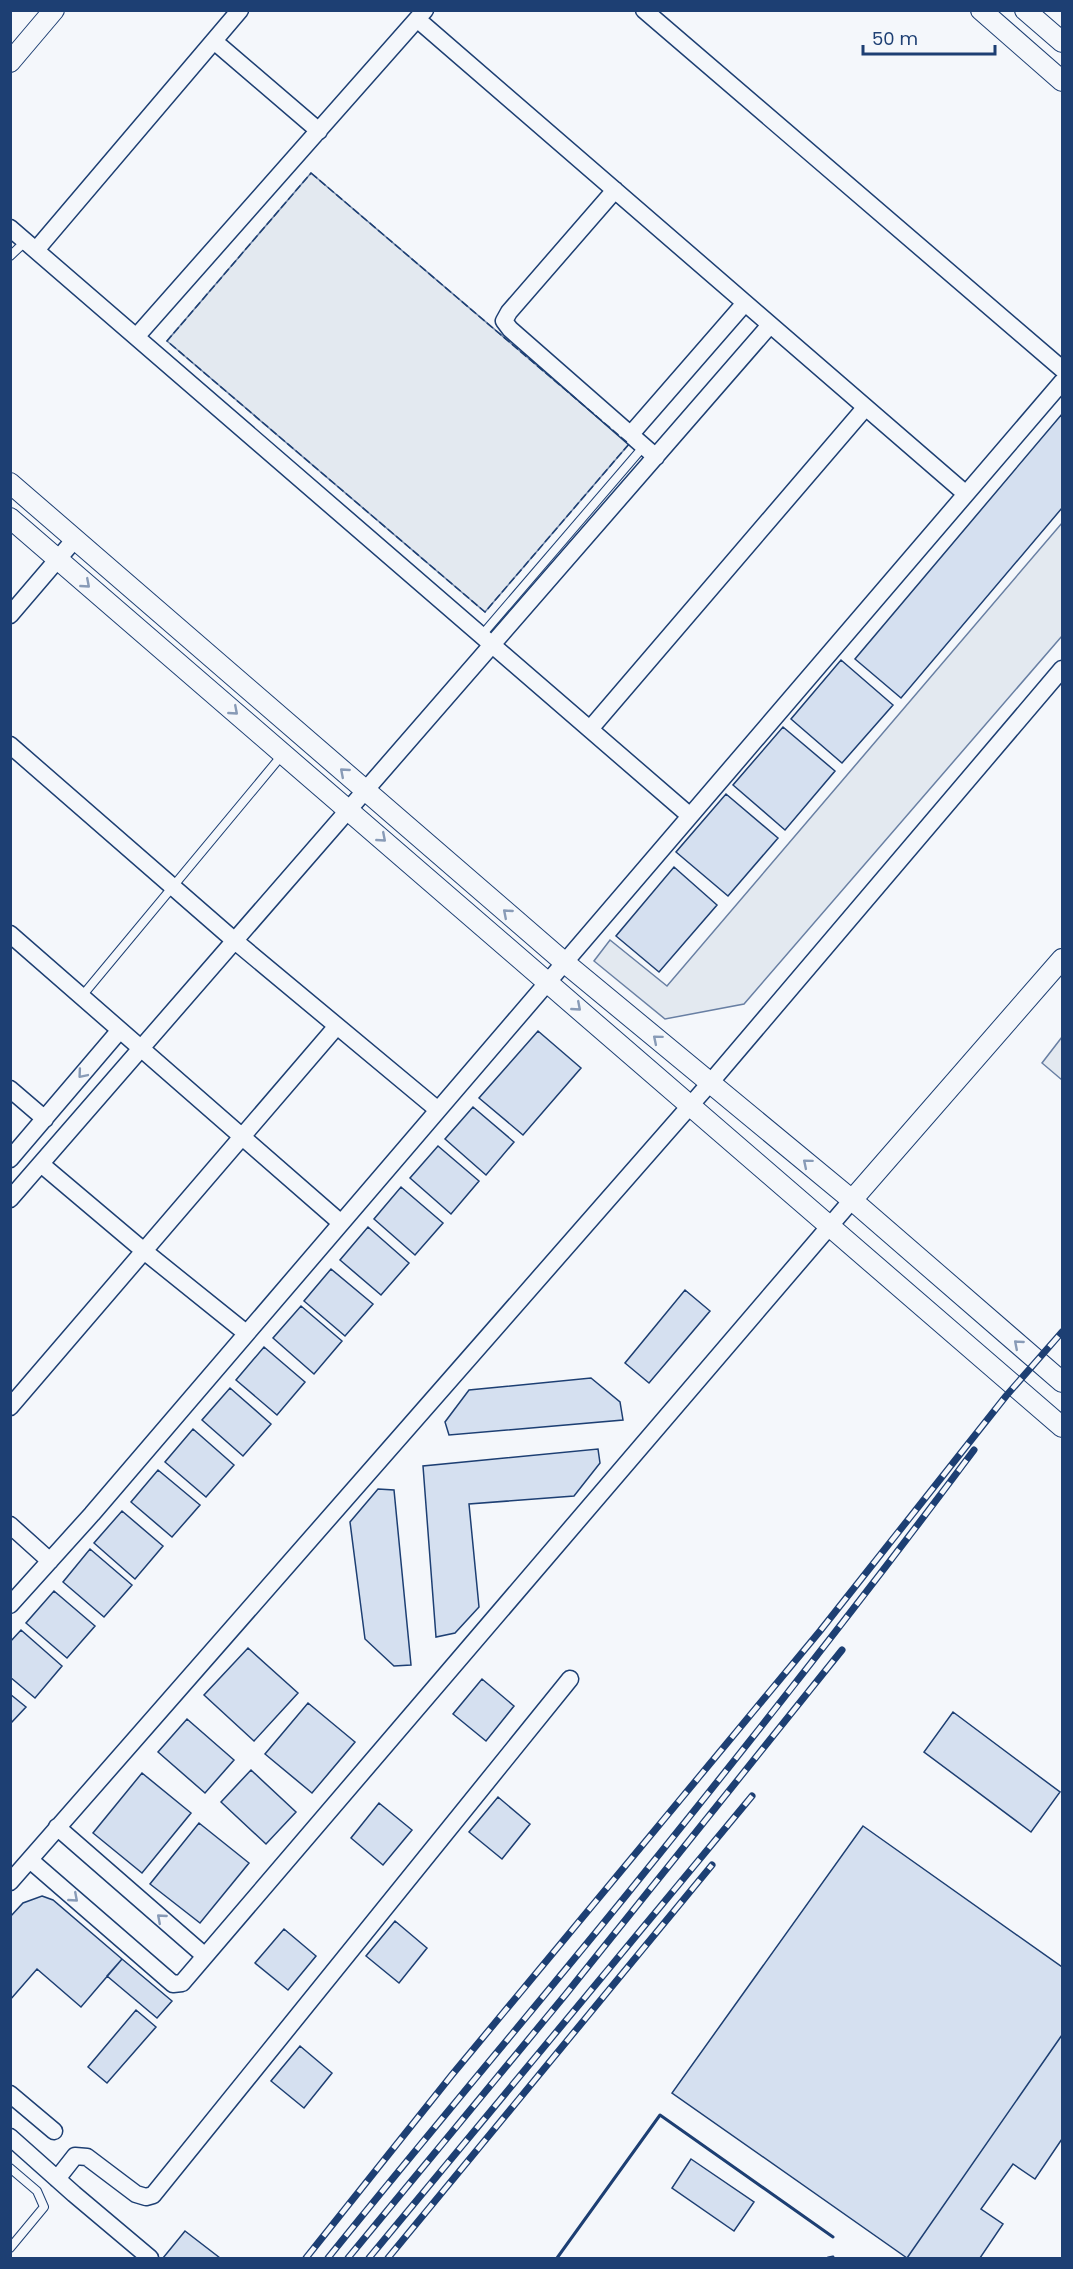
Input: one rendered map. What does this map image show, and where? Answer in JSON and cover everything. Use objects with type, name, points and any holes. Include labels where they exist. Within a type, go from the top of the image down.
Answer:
[{"type":"street","points":[[13,54],[54,10]]},
{"type":"street","points":[[31,246],[240,10]]},
{"type":"street","points":[[644,10],[1062,369]]},
{"type":"street","points":[[981,10],[1062,81]]},
{"type":"street","points":[[1025,10],[1062,42]]},
{"type":"street","points":[[136,337],[421,15],[615,190],[966,494]]},
{"type":"street","points":[[214,40],[319,131]]},
{"type":"street","points":[[615,190],[509,312],[504,321],[510,329],[650,452]]},
{"type":"street","points":[[10,228],[689,815]]},
{"type":"street","points":[[631,434],[745,303]]},
{"type":"street","points":[[10,1199],[349,809],[487,640],[650,452],[770,325]]},
{"type":"street","points":[[10,1605],[341,1223],[1062,382]]},
{"type":"street","points":[[590,729],[866,408]]},
{"type":"street","points":[[10,483],[564,962],[852,1200],[1062,1382]]},
{"type":"street","points":[[10,518],[1062,1427]]},
{"type":"street","points":[[10,615],[75,540]]},
{"type":"street","points":[[10,1882],[710,1083],[1062,669]]},
{"type":"street","points":[[10,745],[235,941],[438,1110]]},
{"type":"street","points":[[10,934],[341,1223]]},
{"type":"street","points":[[30,1860],[173,1984],[182,1983],[852,1200],[1062,959]]},
{"type":"street","points":[[10,1407],[337,1026]]},
{"type":"street","points":[[10,1159],[120,1030]]},
{"type":"street","points":[[10,1089],[45,1119]]},
{"type":"street","points":[[41,1164],[246,1333]]},
{"type":"street","points":[[10,1526],[50,1561]]},
{"type":"street","points":[[57,2179],[75,2156],[80,2155],[87,2157],[136,2194],[146,2198],[153,2195],[570,1679]]},
{"type":"street","points":[[57,1827],[205,1956]]},
{"type":"street","points":[[10,2094],[54,2131]]},
{"type":"street","points":[[10,2137],[140,2256]]},
{"type":"lane","points":[[10,256],[31,246]]},
{"type":"lane","points":[[82,996],[278,760]]},
{"type":"lane","points":[[10,2168],[37,2191],[44,2207],[10,2248]]},
{"type":"shaded area","points":[[311,173],[629,444],[485,612],[167,341]]},
{"type":"shaded area","points":[[1062,523],[1062,636],[744,1004],[665,1019],[594,961],[610,940],[667,986]]},
{"type":"shaded area","points":[[1062,1037],[1062,1080],[1042,1063]]},
{"type":"building","points":[[1062,414],[1062,508],[901,698],[855,659]]},
{"type":"building","points":[[841,660],[893,705],[842,763],[791,719]]},
{"type":"building","points":[[783,727],[835,771],[785,830],[733,785]]},
{"type":"building","points":[[726,794],[778,838],[728,896],[676,852]]},
{"type":"building","points":[[674,867],[717,905],[659,972],[616,936]]},
{"type":"building","points":[[538,1031],[581,1068],[523,1135],[479,1098]]},
{"type":"building","points":[[473,1107],[514,1142],[486,1175],[445,1139]]},
{"type":"building","points":[[438,1146],[479,1181],[451,1214],[410,1178]]},
{"type":"building","points":[[401,1187],[443,1223],[415,1255],[374,1219]]},
{"type":"building","points":[[368,1227],[409,1263],[381,1295],[340,1260]]},
{"type":"building","points":[[331,1269],[373,1304],[345,1336],[304,1301]]},
{"type":"building","points":[[685,1290],[710,1311],[649,1383],[625,1363]]},
{"type":"building","points":[[301,1306],[342,1341],[314,1374],[273,1338]]},
{"type":"building","points":[[264,1347],[305,1382],[277,1415],[236,1380]]},
{"type":"building","points":[[591,1378],[620,1402],[623,1420],[449,1435],[445,1422],[469,1390]]},
{"type":"building","points":[[230,1388],[271,1424],[243,1456],[202,1420]]},
{"type":"building","points":[[193,1429],[234,1465],[206,1497],[165,1462]]},
{"type":"building","points":[[598,1449],[600,1463],[574,1496],[469,1504],[479,1607],[455,1633],[436,1637],[423,1466]]},
{"type":"building","points":[[158,1470],[200,1505],[172,1537],[131,1502]]},
{"type":"building","points":[[378,1489],[394,1490],[411,1665],[394,1666],[365,1639],[350,1522]]},
{"type":"building","points":[[122,1511],[163,1546],[135,1579],[94,1543]]},
{"type":"building","points":[[90,1549],[132,1585],[104,1617],[63,1582]]},
{"type":"building","points":[[54,1591],[95,1626],[67,1658],[26,1623]]},
{"type":"building","points":[[21,1630],[62,1666],[35,1698],[10,1677],[10,1642]]},
{"type":"building","points":[[248,1648],[298,1693],[254,1741],[204,1695]]},
{"type":"building","points":[[482,1679],[514,1706],[486,1741],[453,1714]]},
{"type":"building","points":[[10,1694],[26,1707],[10,1724]]},
{"type":"building","points":[[308,1703],[355,1742],[312,1793],[265,1754]]},
{"type":"building","points":[[953,1712],[1060,1792],[1031,1832],[924,1752]]},
{"type":"building","points":[[187,1719],[234,1760],[205,1793],[158,1752]]},
{"type":"building","points":[[251,1770],[296,1812],[266,1844],[221,1802]]},
{"type":"building","points":[[142,1773],[191,1813],[142,1873],[93,1833]]},
{"type":"building","points":[[498,1797],[530,1824],[502,1859],[469,1832]]},
{"type":"building","points":[[379,1803],[412,1830],[383,1865],[351,1838]]},
{"type":"building","points":[[199,1823],[249,1863],[200,1923],[150,1884]]},
{"type":"building","points":[[863,1826],[1062,1967],[1062,2035],[907,2258],[672,2093]]},
{"type":"building","points":[[42,1896],[53,1900],[122,1959],[81,2007],[37,1969],[10,2000],[10,1917],[23,1903]]},
{"type":"building","points":[[395,1921],[427,1948],[399,1983],[366,1956]]},
{"type":"building","points":[[284,1929],[316,1956],[288,1990],[255,1963]]},
{"type":"building","points":[[122,1959],[172,2001],[157,2018],[107,1976]]},
{"type":"building","points":[[136,2010],[156,2027],[107,2083],[88,2067]]},
{"type":"building","points":[[1062,2035],[1062,2139],[1035,2179],[1013,2164],[981,2209],[1003,2224],[980,2258],[907,2258]]},
{"type":"building","points":[[300,2046],[332,2073],[304,2108],[271,2081]]},
{"type":"building","points":[[691,2159],[754,2202],[734,2231],[672,2188]]},
{"type":"building","points":[[185,2231],[220,2258],[163,2258]]},
{"type":"railway","points":[[306,2258],[451,2076],[820,1631],[1006,1396],[1062,1332]]},
{"type":"railway","points":[[328,2258],[591,1939],[716,1783],[974,1450]]},
{"type":"railway","points":[[348,2258],[566,1994],[842,1650]]},
{"type":"railway","points":[[369,2258],[752,1796]]},
{"type":"railway","points":[[388,2258],[712,1865]]},
{"type":"fence","points":[[311,173],[629,444],[485,612],[167,341],[311,173]]},
{"type":"wall","points":[[557,2258],[660,2115],[833,2237]]},
{"type":"wall","points":[[828,2258],[833,2257]]}]
